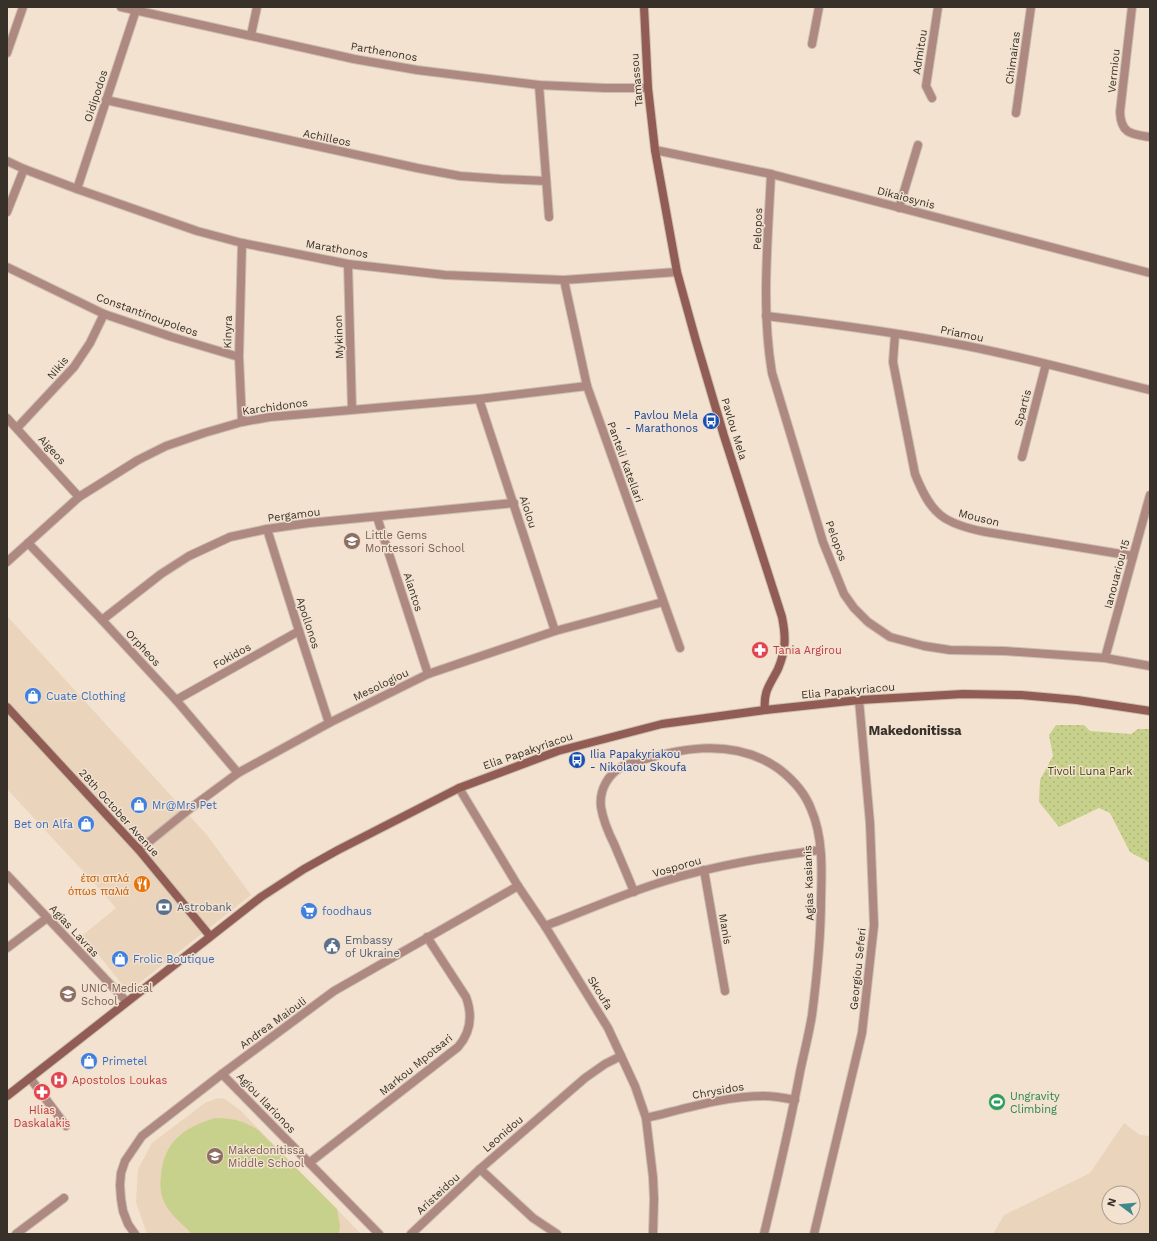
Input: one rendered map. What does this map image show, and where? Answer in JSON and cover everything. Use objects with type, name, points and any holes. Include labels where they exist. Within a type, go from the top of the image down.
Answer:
[{"type":"main road","name":"Tamassou","points":[[644,7],[648,88],[655,150]]},
{"type":"main road","name":"Pavlou Mela","points":[[655,150],[677,272],[724,436],[782,617],[786,638],[785,645],[778,669],[766,690],[764,700],[765,710]]},
{"type":"main road","name":"Elia Papakyriacou","points":[[7,1096],[261,897],[304,869],[377,829],[459,788],[558,750],[662,724],[765,710],[859,700],[950,694],[1021,695],[1077,700],[1150,711]]},
{"type":"main road","name":"28th October Avenue","points":[[7,707],[139,850],[210,936]]},
{"type":"street","points":[[7,54],[23,7]]},
{"type":"street","name":"Parthenonos","points":[[120,7],[354,59],[409,68],[539,85],[648,88]]},
{"type":"street","points":[[251,35],[257,7]]},
{"type":"street","points":[[812,44],[819,7]]},
{"type":"street","name":"Admitou","points":[[932,98],[926,86],[938,7]]},
{"type":"street","name":"Chimairas","points":[[1016,113],[1031,7]]},
{"type":"street","name":"Vermiou","points":[[1132,7],[1120,112],[1122,125],[1125,130],[1131,134],[1150,137]]},
{"type":"street","name":"Oidipodos","points":[[77,189],[136,10]]},
{"type":"street","points":[[539,85],[549,217]]},
{"type":"street","name":"Achilleos","points":[[106,100],[417,168],[460,176],[546,181]]},
{"type":"street","points":[[899,208],[918,145]]},
{"type":"street","name":"Dikaiosynis","points":[[655,150],[771,174],[1150,273]]},
{"type":"street","name":"Marathonos","points":[[7,161],[77,189],[197,231],[348,264],[445,275],[564,280],[677,272]]},
{"type":"street","points":[[7,212],[24,169]]},
{"type":"street","name":"Pelopos","points":[[771,174],[766,316],[772,374],[823,542],[844,594],[854,608],[868,622],[890,636],[924,646],[950,650],[1005,651],[1105,658],[1150,666]]},
{"type":"street","name":"Kinyra","points":[[242,242],[239,357],[242,422]]},
{"type":"street","name":"Mykinon","points":[[348,264],[352,409]]},
{"type":"street","name":"Constantinoupoleos","points":[[7,267],[104,314],[172,337],[239,357]]},
{"type":"street","name":"Panteli Katellari","points":[[564,280],[587,386],[680,648]]},
{"type":"street","name":"Nikis","points":[[17,428],[74,366],[90,343],[104,314]]},
{"type":"street","name":"Priamou","points":[[766,316],[826,323],[972,347],[1150,390]]},
{"type":"street","name":"Mouson","points":[[895,334],[893,362],[915,474],[929,504],[941,516],[962,528],[1133,556]]},
{"type":"street","name":"Spartis","points":[[1022,457],[1046,364]]},
{"type":"street","name":"Karchidonos","points":[[7,562],[79,497],[138,460],[166,446],[204,432],[242,422],[270,417],[479,399],[587,386]]},
{"type":"street","name":"Aiolou","points":[[479,399],[555,631]]},
{"type":"street","name":"Aigeos","points":[[7,418],[79,497]]},
{"type":"street","name":"Ianouariou 15","points":[[1105,658],[1150,495]]},
{"type":"street","name":"Pergamou","points":[[102,620],[161,574],[190,556],[230,537],[268,529],[309,523],[514,503]]},
{"type":"street","name":"Aiantos","points":[[377,517],[428,674]]},
{"type":"street","name":"Apollonos","points":[[268,529],[298,631],[329,723]]},
{"type":"street","name":"Orpheos","points":[[28,543],[176,700],[238,773]]},
{"type":"street","name":"Mesologiou","points":[[139,850],[192,806],[238,773],[329,723],[428,674],[555,631],[663,602]]},
{"type":"street","name":"Fokidos","points":[[176,700],[298,631]]},
{"type":"street","name":"Georgiou Seferi","points":[[814,1234],[862,1033],[874,924],[870,823],[859,700]]},
{"type":"street","name":"Agias Kasianis","points":[[634,892],[603,817],[601,806],[604,788],[611,775],[616,770],[670,752],[693,749],[729,749],[753,755],[775,766],[796,785],[811,808],[815,820],[820,850],[821,920],[818,965],[812,1016],[795,1100],[764,1234]]},
{"type":"street","name":"Skoufa","points":[[459,788],[518,886],[546,926],[608,1028],[635,1086],[646,1118],[653,1178],[653,1234]]},
{"type":"street","name":"Vosporou","points":[[546,926],[665,881],[704,870],[760,858],[820,850]]},
{"type":"street","name":"Manis","points":[[704,870],[725,991]]},
{"type":"street","name":"Agias Lavras","points":[[7,875],[126,1002]]},
{"type":"street","name":"Andrea Maiouli","points":[[135,1234],[128,1224],[123,1211],[121,1199],[121,1173],[125,1161],[142,1136],[222,1074],[334,991],[518,886]]},
{"type":"street","points":[[7,948],[47,918]]},
{"type":"street","name":"Markou Mpotsari","points":[[309,1163],[458,1047],[466,1035],[470,1022],[470,1006],[466,997],[427,937]]},
{"type":"street","name":"Leonidou","points":[[557,1234],[533,1218],[480,1169],[585,1078],[602,1066],[621,1056]]},
{"type":"street","name":"Agiou Ilarionos","points":[[222,1074],[379,1234]]},
{"type":"street","points":[[30,1078],[66,1126]]},
{"type":"street","name":"Chrysidos","points":[[646,1118],[705,1103],[754,1097],[795,1100]]},
{"type":"street","name":"Aristeidou","points":[[411,1234],[480,1169]]},
{"type":"street","points":[[16,1234],[64,1198]]},
{"type":"shaded area","points":[[7,616],[206,834],[251,895],[128,992],[83,935],[116,908],[7,789]]},
{"type":"shaded area","name":"Makedonitissa Middle School","points":[[218,1098],[225,1099],[241,1111],[361,1234],[148,1234],[136,1202],[138,1169],[152,1143],[205,1103]]},
{"type":"shaded area","points":[[1124,1123],[1140,1135],[1150,1136],[1150,1234],[993,1234],[1004,1215],[1090,1173]]},
{"type":"green space","name":"Tivoli Luna Park","points":[[1056,725],[1084,725],[1090,731],[1131,734],[1138,729],[1150,729],[1150,863],[1130,852],[1110,813],[1099,808],[1059,827],[1039,802],[1040,780],[1053,756],[1049,735]]},
{"type":"green space","name":"Makedonitissa Middle School","points":[[215,1118],[238,1121],[248,1124],[258,1130],[337,1209],[340,1226],[339,1234],[192,1234],[172,1214],[165,1204],[160,1187],[163,1163],[171,1144],[178,1137],[194,1126]]},
{"type":"place","name":"Pavlou Mela - Marathonos","points":[[711,421]]},
{"type":"place","name":"Little Gems Montessori School","points":[[352,541]]},
{"type":"place","name":"Tania Argirou","points":[[760,650]]},
{"type":"place","name":"Cuate Clothing","points":[[33,696]]},
{"type":"place","name":"Ilia Papakyriakou - Nikolaou Skoufa","points":[[577,760]]},
{"type":"place","name":"Mr@Mrs Pet","points":[[139,805]]},
{"type":"place","name":"Bet on Alfa","points":[[86,824]]},
{"type":"place","name":"έτσι απλά όπωs παλιά","points":[[142,884]]},
{"type":"place","name":"Astrobank","points":[[164,907]]},
{"type":"place","name":"foodhaus","points":[[309,911]]},
{"type":"place","name":"Embassy of Ukraine","points":[[332,946]]},
{"type":"place","name":"Frolic Boutique","points":[[120,959]]},
{"type":"place","name":"UNIC Medical School","points":[[68,994]]},
{"type":"place","name":"Primetel","points":[[89,1061]]},
{"type":"place","name":"Apostolos Loukas","points":[[59,1080]]},
{"type":"place","name":"Hlias Daskalakis","points":[[42,1092]]},
{"type":"place","name":"Ungravity Climbing","points":[[997,1102]]},
{"type":"place","name":"Makedonitissa Middle School","points":[[215,1156]]},
{"type":"district","name":"Makedonitissa","points":[[915,730]]}]
